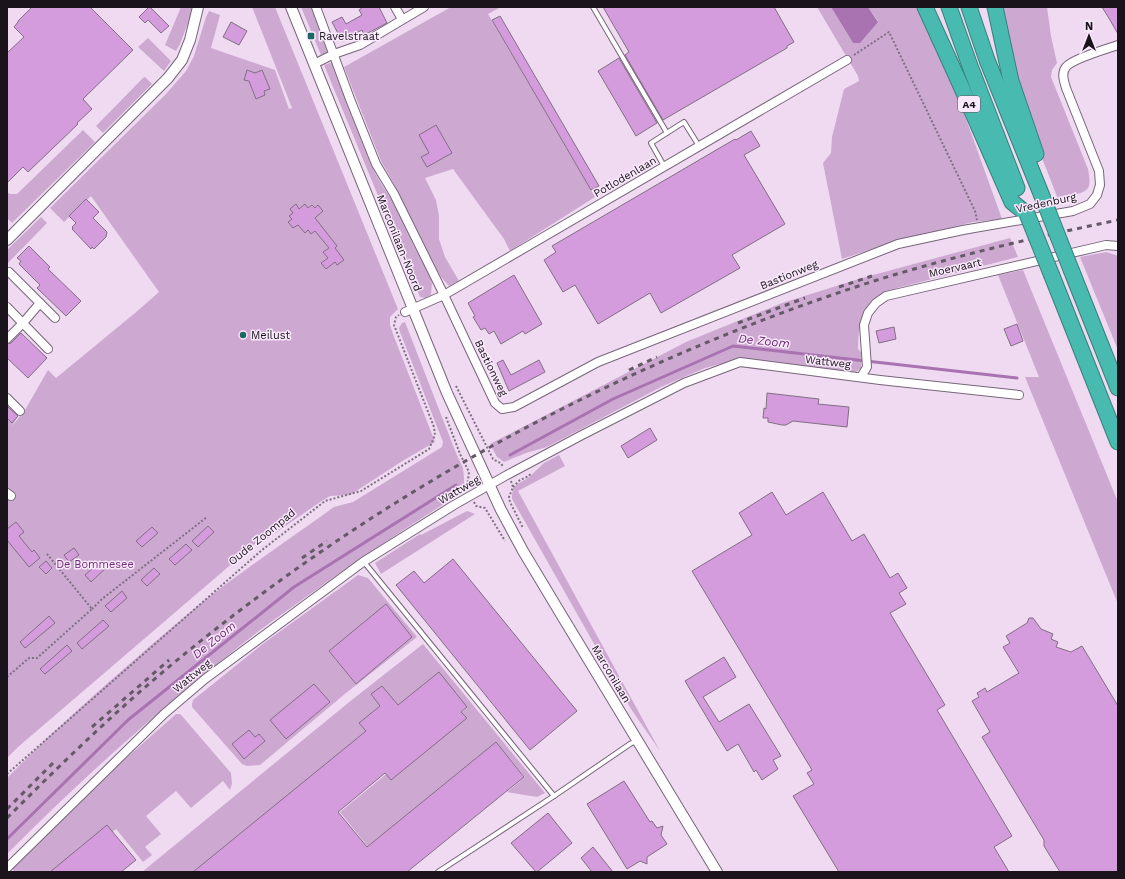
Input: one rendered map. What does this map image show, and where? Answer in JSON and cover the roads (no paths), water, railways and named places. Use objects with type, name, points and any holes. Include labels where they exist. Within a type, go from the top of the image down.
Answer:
[{"type":"highway","name":"A4","points":[[924,7],[1052,276],[1118,442]]},
{"type":"highway","name":"A4","points":[[949,7],[1020,206]]},
{"type":"highway","points":[[969,7],[987,60],[1046,199],[1072,272],[1118,388]]},
{"type":"highway","points":[[995,7],[1011,80],[1046,199]]},
{"type":"street","points":[[7,240],[168,78],[182,60],[190,40],[198,7]]},
{"type":"street","name":"Marconilaan-Noord","points":[[291,7],[409,311],[490,485]]},
{"type":"street","name":"Bastionweg","points":[[316,7],[376,164],[394,194],[495,403],[502,409],[514,407],[598,362],[854,261]]},
{"type":"street","points":[[395,7],[402,20]]},
{"type":"street","points":[[314,64],[334,54],[360,45],[424,7]]},
{"type":"street","name":"Vredenburg","points":[[854,261],[898,244],[938,235],[1073,211],[1090,204],[1097,195],[1100,184],[1099,171],[1066,88],[1063,78],[1064,72],[1066,67],[1075,60],[1118,45]]},
{"type":"street","name":"Potlodenlaan","points":[[409,311],[444,295],[847,60]]},
{"type":"street","name":"Moervaart","points":[[861,377],[867,367],[864,325],[868,313],[876,303],[886,296],[1106,245],[1118,246]]},
{"type":"street","points":[[9,272],[55,318]]},
{"type":"street","points":[[7,339],[40,303]]},
{"type":"street","points":[[7,307],[48,349]]},
{"type":"street","name":"Wattweg","points":[[7,868],[164,714],[205,679],[363,562],[454,505],[582,435],[684,383],[740,362],[880,380],[1019,395]]},
{"type":"street","points":[[7,398],[20,412]]},
{"type":"street","name":"Marconilaan","points":[[490,485],[524,551],[717,872]]},
{"type":"lane","points":[[593,7],[667,132]]},
{"type":"lane","points":[[664,167],[651,143],[667,132],[684,122],[699,146]]},
{"type":"lane","points":[[363,562],[554,796]]},
{"type":"lane","points":[[438,872],[630,744],[637,741]]},
{"type":"waterway","name":"De Zoom","points":[[510,455],[613,399],[733,346],[1017,378]]},
{"type":"waterway","name":"De Zoom","points":[[7,839],[128,720],[294,587],[456,485]]},
{"type":"railway","points":[[7,818],[73,753],[140,691],[187,652],[265,592],[345,535],[428,483],[514,434],[601,390],[690,349],[781,313],[874,281],[934,263],[1026,240],[1118,220]]},
{"type":"railway","points":[[839,287],[872,276]]},
{"type":"railway","points":[[738,323],[805,298]]},
{"type":"railway","points":[[629,370],[657,357]]},
{"type":"railway","points":[[302,558],[327,541]]},
{"type":"railway","points":[[92,727],[169,660]]},
{"type":"railway","points":[[7,809],[55,761]]},
{"type":"place","name":"Ravelstraat","points":[[311,36]]},
{"type":"place","name":"Meilust","points":[[243,335]]},
{"type":"park label","name":"De Bommesee","points":[[95,564]]}]
